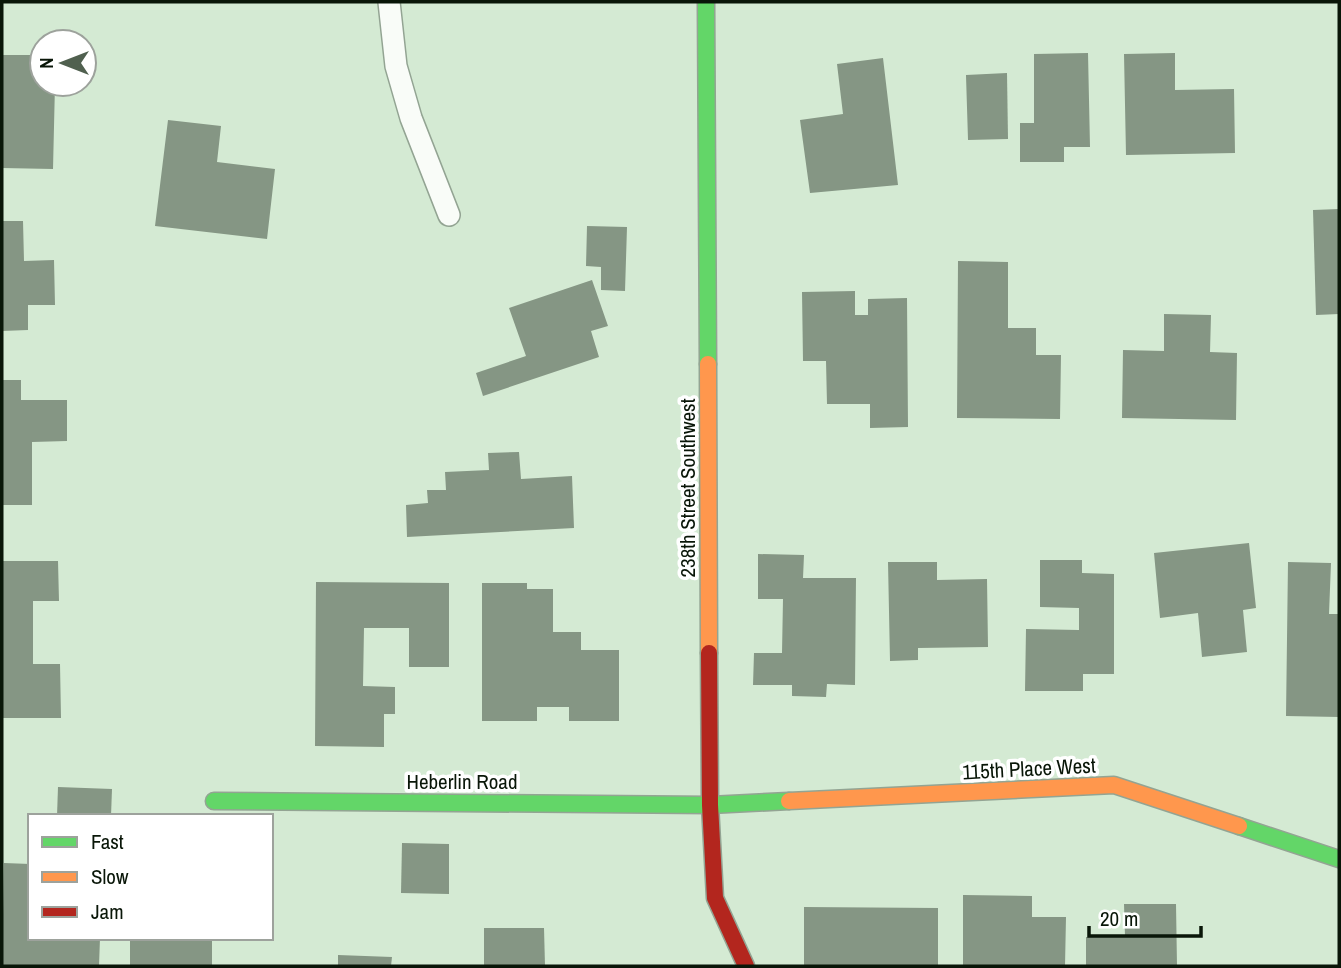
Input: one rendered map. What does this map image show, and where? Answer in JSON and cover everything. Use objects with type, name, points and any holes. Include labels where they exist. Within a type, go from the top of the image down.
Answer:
[{"type":"street","name":"238th Street Southwest","points":[[706,2],[710,805],[715,898],[746,966]]},
{"type":"street","name":"115th Place West","points":[[710,805],[1114,785],[1339,859]]},
{"type":"street","name":"Heberlin Road","points":[[214,801],[710,805]]},
{"type":"lane","points":[[389,2],[396,66],[411,118],[449,215]]},
{"type":"building","points":[[1088,53],[1090,147],[1064,147],[1064,162],[1020,162],[1020,123],[1034,123],[1034,54]]},
{"type":"building","points":[[1175,53],[1175,90],[1234,89],[1235,153],[1126,155],[1124,54]]},
{"type":"building","points":[[2,55],[28,55],[28,98],[55,98],[53,169],[2,168]]},
{"type":"building","points":[[883,58],[898,185],[810,193],[800,120],[843,114],[837,64]]},
{"type":"building","points":[[1007,73],[1008,139],[968,140],[966,75]]},
{"type":"building","points":[[168,120],[221,126],[217,162],[275,169],[267,239],[155,226]]},
{"type":"building","points":[[1339,209],[1339,314],[1316,315],[1313,210]]},
{"type":"building","points":[[2,221],[23,221],[24,261],[54,260],[55,305],[28,305],[28,330],[2,331]]},
{"type":"building","points":[[587,226],[627,227],[625,291],[601,290],[601,267],[586,266]]},
{"type":"building","points":[[958,261],[1008,262],[1008,328],[1036,328],[1036,355],[1061,355],[1060,419],[957,418]]},
{"type":"building","points":[[592,280],[608,326],[591,331],[599,357],[483,396],[476,373],[526,356],[509,308]]},
{"type":"building","points":[[855,291],[855,315],[868,315],[868,299],[907,298],[908,427],[870,428],[870,404],[827,404],[826,361],[803,361],[802,292]]},
{"type":"building","points":[[1164,314],[1211,315],[1210,352],[1237,353],[1236,420],[1122,418],[1123,350],[1164,351]]},
{"type":"building","points":[[2,380],[21,380],[21,400],[67,400],[67,441],[32,442],[32,505],[2,505]]},
{"type":"building","points":[[519,452],[521,479],[572,476],[574,528],[407,537],[406,505],[428,503],[427,490],[446,490],[445,472],[489,470],[488,453]]},
{"type":"building","points":[[1249,543],[1256,608],[1243,610],[1247,652],[1202,657],[1198,613],[1160,618],[1154,553]]},
{"type":"building","points":[[758,554],[804,555],[803,578],[856,578],[855,685],[827,684],[826,697],[792,696],[792,685],[753,685],[754,653],[782,653],[783,599],[758,599]]},
{"type":"building","points":[[1040,560],[1082,560],[1082,573],[1114,574],[1114,674],[1083,674],[1083,691],[1025,691],[1026,629],[1079,630],[1079,608],[1040,607]]},
{"type":"building","points":[[2,561],[58,561],[59,601],[33,601],[33,664],[60,664],[61,718],[2,718]]},
{"type":"building","points":[[888,562],[937,562],[937,580],[987,579],[988,647],[918,648],[918,660],[890,661]]},
{"type":"building","points":[[1288,562],[1331,563],[1329,614],[1339,614],[1339,717],[1286,716]]},
{"type":"building","points":[[316,582],[449,583],[449,667],[409,667],[409,628],[364,628],[363,686],[395,687],[395,714],[384,714],[384,747],[315,746]]},
{"type":"building","points":[[482,583],[527,583],[527,589],[553,589],[553,632],[581,632],[581,650],[619,650],[619,721],[569,721],[569,707],[537,707],[537,721],[482,721]]},
{"type":"building","points":[[58,787],[112,789],[111,814],[57,814]]},
{"type":"building","points":[[402,843],[449,844],[449,894],[401,893]]},
{"type":"building","points":[[4,863],[28,864],[28,940],[100,940],[99,966],[2,966]]},
{"type":"building","points":[[963,895],[1032,896],[1032,917],[1066,917],[1065,966],[963,966]]},
{"type":"building","points":[[1124,904],[1176,904],[1177,966],[1086,966],[1086,937],[1125,936]]},
{"type":"building","points":[[804,907],[938,908],[938,966],[804,966]]},
{"type":"building","points":[[484,928],[544,928],[545,966],[484,966]]},
{"type":"building","points":[[130,940],[212,940],[212,966],[130,966]]},
{"type":"building","points":[[338,955],[392,957],[391,966],[338,966]]},
{"type":"traffic: fast","points":[[706,2],[708,364]]},
{"type":"traffic: fast","points":[[214,801],[710,805],[789,801]]},
{"type":"traffic: fast","points":[[1239,826],[1339,859]]},
{"type":"traffic: slow","points":[[708,364],[709,653]]},
{"type":"traffic: slow","points":[[789,801],[1114,785],[1239,826]]},
{"type":"traffic: jam","points":[[709,653],[710,805],[715,898],[746,966]]}]
